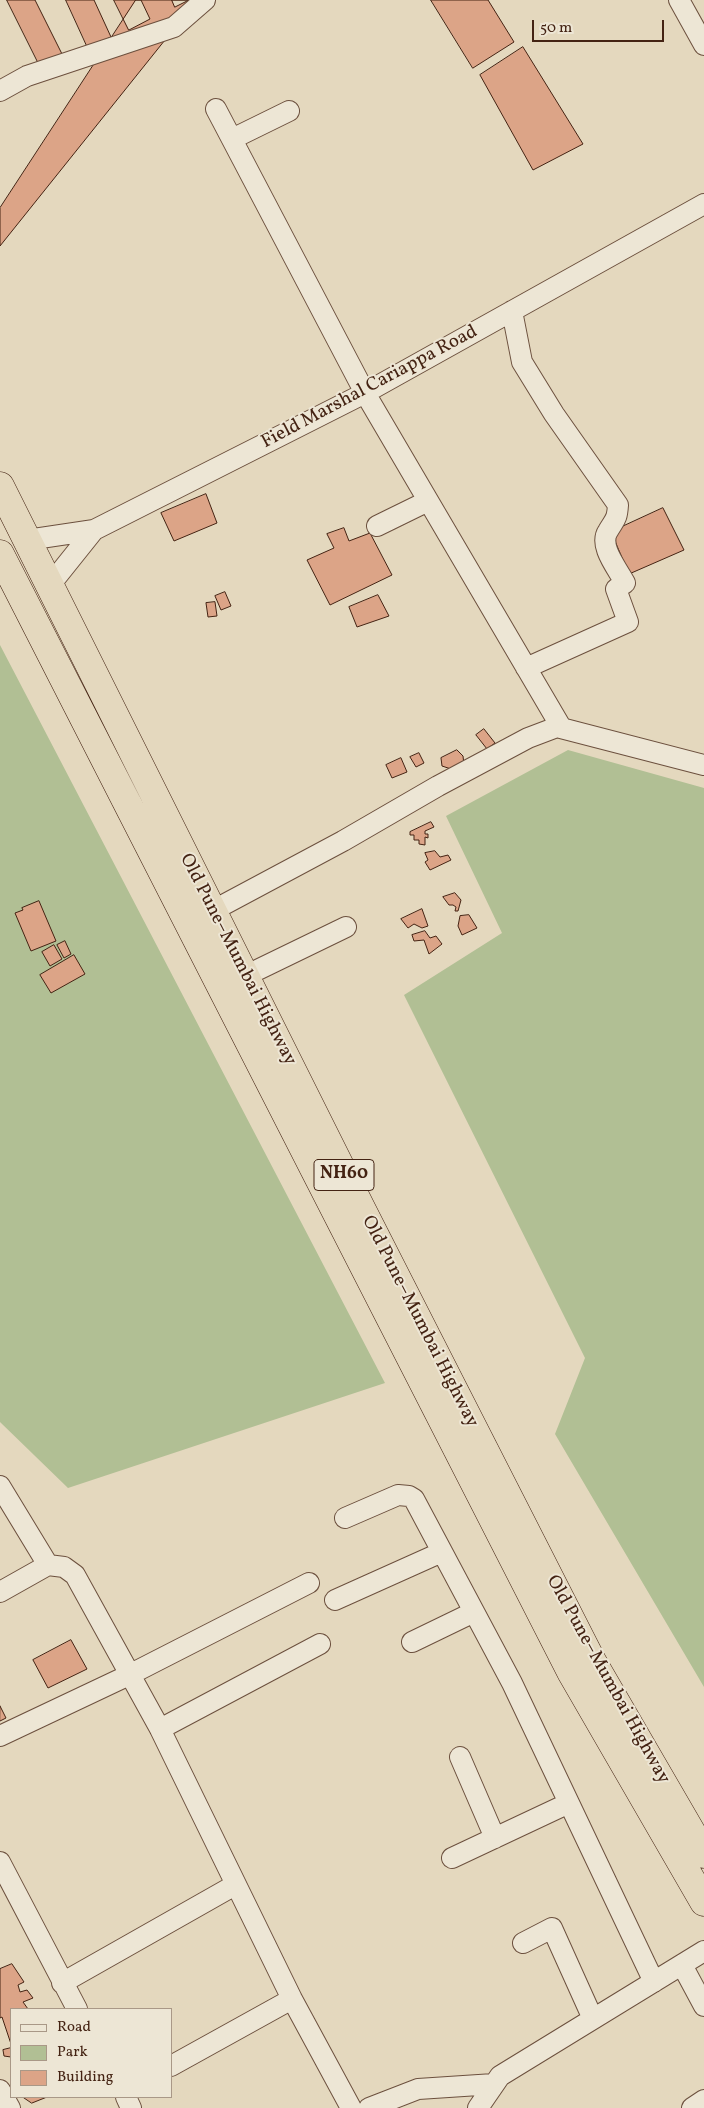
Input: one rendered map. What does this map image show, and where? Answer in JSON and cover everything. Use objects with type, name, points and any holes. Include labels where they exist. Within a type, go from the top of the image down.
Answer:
[{"type":"highway","name":"Old Pune–Mumbai Highway","points":[[0,486],[364,1215],[592,1661],[704,1854]]},
{"type":"highway","name":"Old Pune–Mumbai Highway","points":[[0,554],[8,588],[571,1672],[704,1902]]},
{"type":"street","points":[[0,91],[27,76],[174,28],[205,0]]},
{"type":"street","points":[[679,0],[704,45]]},
{"type":"street","points":[[216,109],[365,393],[561,727]]},
{"type":"street","points":[[232,139],[289,111]]},
{"type":"street","name":"Field Marshal Cariappa Road","points":[[50,585],[94,530],[365,393],[704,204]]},
{"type":"street","points":[[512,311],[522,362],[554,414],[618,506],[617,519],[607,532],[605,543],[625,583],[616,589],[628,622],[526,668]]},
{"type":"street","points":[[377,526],[428,501]]},
{"type":"street","points":[[27,540],[94,530]]},
{"type":"street","points":[[212,911],[343,841],[446,781],[528,738],[557,726],[704,765]]},
{"type":"street","points":[[245,976],[346,927]]},
{"type":"street","points":[[0,1486],[48,1565]]},
{"type":"street","points":[[344,1518],[398,1495],[409,1496],[414,1499],[512,1683],[654,1982]]},
{"type":"street","points":[[335,1600],[442,1552]]},
{"type":"street","points":[[0,1592],[48,1565],[64,1567],[75,1575],[129,1676],[160,1729],[292,1999],[351,2108]]},
{"type":"street","points":[[0,1736],[129,1676],[309,1583]]},
{"type":"street","points":[[412,1642],[474,1612]]},
{"type":"street","points":[[160,1729],[320,1644]]},
{"type":"street","points":[[460,1757],[495,1838]]},
{"type":"street","points":[[452,1858],[569,1803]]},
{"type":"street","points":[[0,1862],[76,2008]]},
{"type":"street","points":[[62,1983],[235,1885]]},
{"type":"street","points":[[523,1943],[552,1928],[593,2019]]},
{"type":"street","points":[[478,2108],[500,2076],[704,1951]]},
{"type":"street","points":[[682,1965],[704,2006]]},
{"type":"street","points":[[172,2065],[292,1999]]},
{"type":"street","points":[[369,2108],[418,2089],[494,2084]]},
{"type":"street","points":[[0,2090],[10,2108]]},
{"type":"street","points":[[692,2108],[704,2100]]},
{"type":"green space","points":[[0,645],[385,1383],[68,1488],[0,1422]]},
{"type":"green space","points":[[568,750],[704,788],[704,1687],[555,1434],[585,1358],[404,995],[502,933],[446,816]]},
{"type":"building","points":[[7,0],[35,0],[62,54],[39,64]]},
{"type":"building","points":[[66,0],[94,0],[111,37],[88,48]]},
{"type":"building","points":[[114,0],[141,0],[150,19],[129,30]]},
{"type":"building","points":[[136,0],[197,0],[0,246],[0,208]]},
{"type":"building","points":[[172,0],[189,0],[175,7]]},
{"type":"building","points":[[431,0],[488,0],[514,42],[473,68]]},
{"type":"building","points":[[523,47],[583,144],[533,170],[480,75]]},
{"type":"building","points":[[206,494],[217,523],[174,541],[161,513]]},
{"type":"building","points":[[663,508],[684,550],[629,574],[611,532]]},
{"type":"building","points":[[344,528],[349,541],[370,533],[392,575],[330,605],[307,560],[334,548],[327,534]]},
{"type":"building","points":[[225,592],[231,606],[221,610],[215,596]]},
{"type":"building","points":[[378,595],[389,616],[357,627],[349,607]]},
{"type":"building","points":[[215,602],[217,616],[208,617],[206,603]]},
{"type":"building","points":[[484,729],[495,743],[487,749],[476,735]]},
{"type":"building","points":[[457,750],[463,756],[464,765],[451,769],[442,766],[441,758]]},
{"type":"building","points":[[419,753],[424,763],[416,767],[410,757]]},
{"type":"building","points":[[401,758],[407,772],[392,778],[386,765]]},
{"type":"building","points":[[431,822],[434,827],[425,831],[425,834],[428,834],[428,838],[425,837],[425,845],[419,844],[419,840],[414,840],[414,835],[410,835],[410,832]]},
{"type":"building","points":[[435,851],[440,857],[448,855],[451,860],[430,870],[425,862],[428,860],[425,853]]},
{"type":"building","points":[[455,893],[461,900],[458,911],[455,911],[456,907],[449,905],[443,897]]},
{"type":"building","points":[[39,901],[56,941],[31,951],[15,913]]},
{"type":"building","points":[[422,909],[428,926],[422,928],[414,924],[408,928],[401,919]]},
{"type":"building","points":[[469,915],[477,928],[462,935],[458,926],[460,916]]},
{"type":"building","points":[[425,931],[430,938],[436,936],[442,944],[429,954],[424,940],[414,941],[412,935]]},
{"type":"building","points":[[65,941],[71,954],[64,958],[57,945]]},
{"type":"building","points":[[54,945],[62,959],[50,966],[42,952]]},
{"type":"building","points":[[74,955],[85,974],[51,993],[40,975]]},
{"type":"building","points":[[71,1640],[87,1669],[48,1688],[33,1660]]},
{"type":"building","points":[[0,1706],[6,1718],[0,1721]]},
{"type":"building","points":[[12,1964],[24,1982],[18,1985],[20,1992],[27,1990],[33,1998],[23,2002],[27,2008],[10,2008],[10,2041],[2,2017],[0,2018],[0,1969]]},
{"type":"building","points":[[10,2048],[10,2057],[4,2056],[3,2050]]},
{"type":"building","points":[[24,2098],[44,2098],[32,2103]]}]
